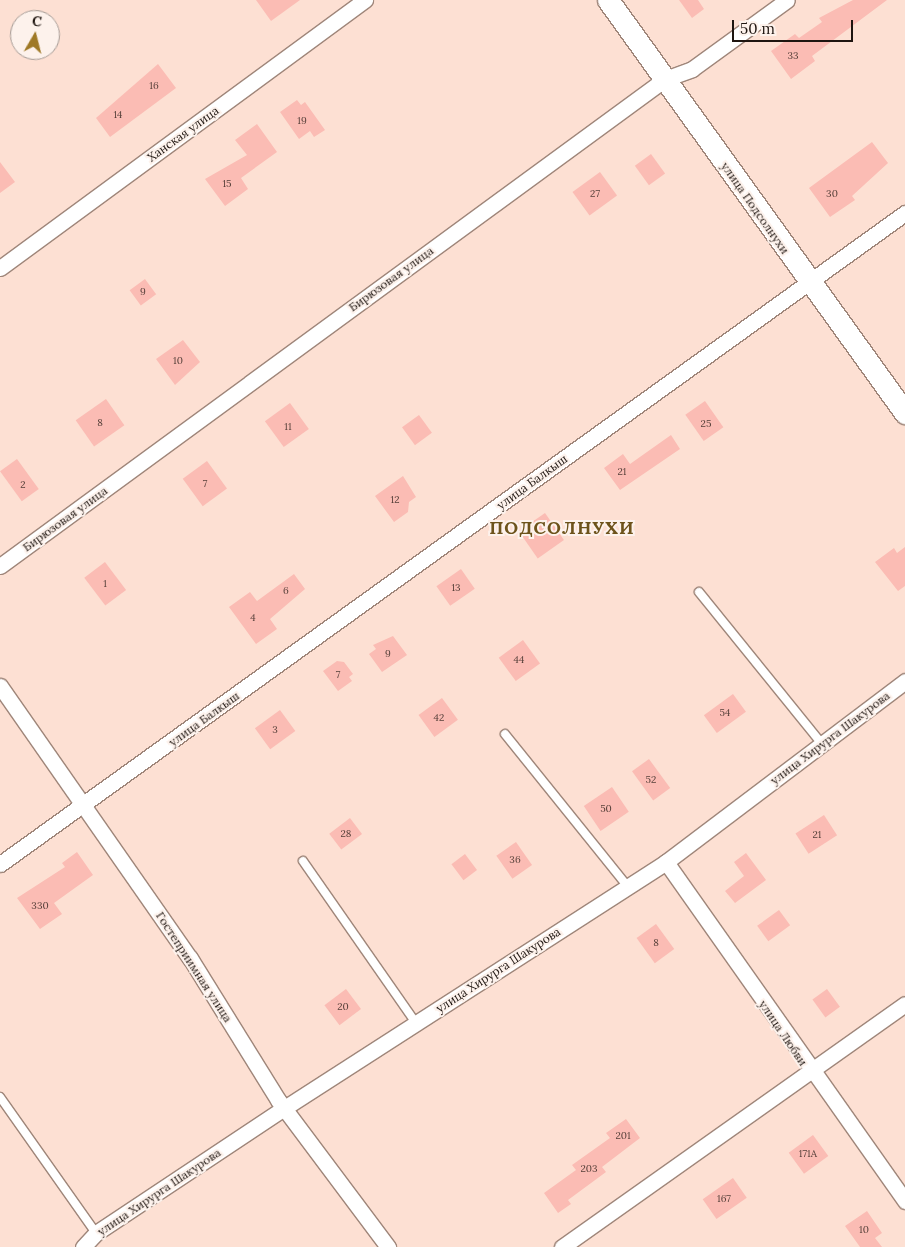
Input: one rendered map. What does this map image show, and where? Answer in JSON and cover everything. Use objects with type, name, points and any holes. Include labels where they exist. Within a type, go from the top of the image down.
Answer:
[{"type":"street","name":"Ханская улица","points":[[0,268],[365,0]]},
{"type":"street","name":"улица Подсолнухи","points":[[608,0],[807,283],[905,413]]},
{"type":"street","name":"Бирюзовая улица","points":[[0,566],[664,79],[692,69],[787,0]]},
{"type":"street","name":"улица Балкыш","points":[[0,864],[86,804],[905,212]]},
{"type":"street","name":"улица Хирурга Шакурова","points":[[83,1247],[96,1233],[286,1107],[666,862],[905,681]]},
{"type":"street","name":"Гостеприимная улица","points":[[0,686],[86,804],[286,1107],[388,1247]]},
{"type":"street","name":"улица Любви","points":[[666,862],[809,1071],[905,1201]]},
{"type":"street","points":[[562,1247],[905,1004]]},
{"type":"lane","points":[[699,592],[822,744]]},
{"type":"lane","points":[[505,734],[628,887]]},
{"type":"lane","points":[[303,861],[416,1023]]},
{"type":"lane","points":[[0,1097],[96,1233]]},
{"type":"building","points":[[256,0],[300,0],[271,21]]},
{"type":"building","points":[[679,0],[698,0],[704,9],[692,18]]},
{"type":"building","points":[[853,0],[887,0],[812,56],[815,61],[791,79],[771,51],[795,34],[799,38],[822,22],[819,18]]},
{"type":"building","points":[[158,64],[176,88],[110,137],[96,118]]},
{"type":"building","points":[[297,100],[301,105],[305,102],[325,130],[314,137],[310,131],[299,139],[280,112]]},
{"type":"building","points":[[257,124],[277,152],[241,178],[248,189],[225,206],[205,179],[247,155],[235,140]]},
{"type":"building","points":[[872,142],[888,163],[852,196],[855,200],[830,217],[809,188]]},
{"type":"building","points":[[651,154],[665,173],[649,185],[635,166]]},
{"type":"building","points":[[0,162],[15,182],[0,193]]},
{"type":"building","points":[[600,172],[617,195],[590,215],[572,192]]},
{"type":"building","points":[[145,279],[156,294],[141,306],[130,290]]},
{"type":"building","points":[[183,340],[200,362],[175,385],[156,359]]},
{"type":"building","points":[[106,399],[124,425],[94,446],[76,420]]},
{"type":"building","points":[[705,401],[723,427],[704,441],[685,415]]},
{"type":"building","points":[[290,403],[309,429],[284,447],[265,421]]},
{"type":"building","points":[[419,415],[432,433],[415,445],[402,427]]},
{"type":"building","points":[[671,435],[680,449],[620,490],[604,468],[623,454],[630,464]]},
{"type":"building","points":[[17,459],[39,489],[22,501],[0,471]]},
{"type":"building","points":[[207,461],[227,489],[203,506],[183,479]]},
{"type":"building","points":[[403,476],[416,497],[409,502],[408,512],[394,522],[375,496]]},
{"type":"building","points":[[545,513],[564,540],[538,558],[519,531]]},
{"type":"building","points":[[905,547],[905,586],[898,591],[875,562],[894,548],[897,553]]},
{"type":"building","points":[[105,562],[126,590],[105,606],[84,578]]},
{"type":"building","points":[[461,569],[475,589],[450,606],[436,586]]},
{"type":"building","points":[[294,574],[305,589],[270,619],[277,629],[256,644],[229,607],[250,592],[257,601]]},
{"type":"building","points":[[393,636],[407,655],[382,672],[369,654],[376,649],[373,645]]},
{"type":"building","points":[[523,640],[540,663],[516,681],[499,658]]},
{"type":"building","points":[[337,661],[344,662],[353,674],[349,677],[352,681],[338,691],[323,671]]},
{"type":"building","points":[[733,694],[746,712],[717,733],[704,715]]},
{"type":"building","points":[[442,698],[458,720],[434,737],[419,715]]},
{"type":"building","points":[[280,710],[295,731],[270,749],[255,728]]},
{"type":"building","points":[[649,759],[670,788],[653,800],[632,771]]},
{"type":"building","points":[[612,787],[629,812],[601,831],[584,806]]},
{"type":"building","points":[[824,815],[837,835],[809,854],[795,834]]},
{"type":"building","points":[[350,818],[362,834],[341,850],[329,834]]},
{"type":"building","points":[[516,842],[532,865],[512,879],[496,856]]},
{"type":"building","points":[[77,852],[93,875],[54,903],[62,914],[40,929],[17,898],[65,867],[62,863]]},
{"type":"building","points":[[746,853],[766,880],[735,903],[725,891],[744,876],[734,862]]},
{"type":"building","points":[[465,854],[477,870],[463,880],[451,864]]},
{"type":"building","points":[[779,910],[790,925],[768,941],[757,926]]},
{"type":"building","points":[[656,924],[674,949],[655,963],[637,938]]},
{"type":"building","points":[[346,989],[361,1009],[339,1025],[324,1005]]},
{"type":"building","points":[[827,989],[840,1007],[825,1017],[812,1000]]},
{"type":"building","points":[[626,1119],[640,1138],[602,1167],[606,1172],[568,1200],[571,1204],[558,1213],[544,1193],[576,1170],[572,1165],[610,1138],[606,1133]]},
{"type":"building","points":[[813,1135],[828,1156],[804,1174],[789,1153]]},
{"type":"building","points":[[733,1178],[747,1198],[716,1219],[703,1199]]},
{"type":"building","points":[[867,1211],[882,1233],[875,1238],[882,1247],[860,1247],[845,1226]]},
{"type":"district","name":"ПОДСОЛНУХИ","points":[[562,528]]}]
